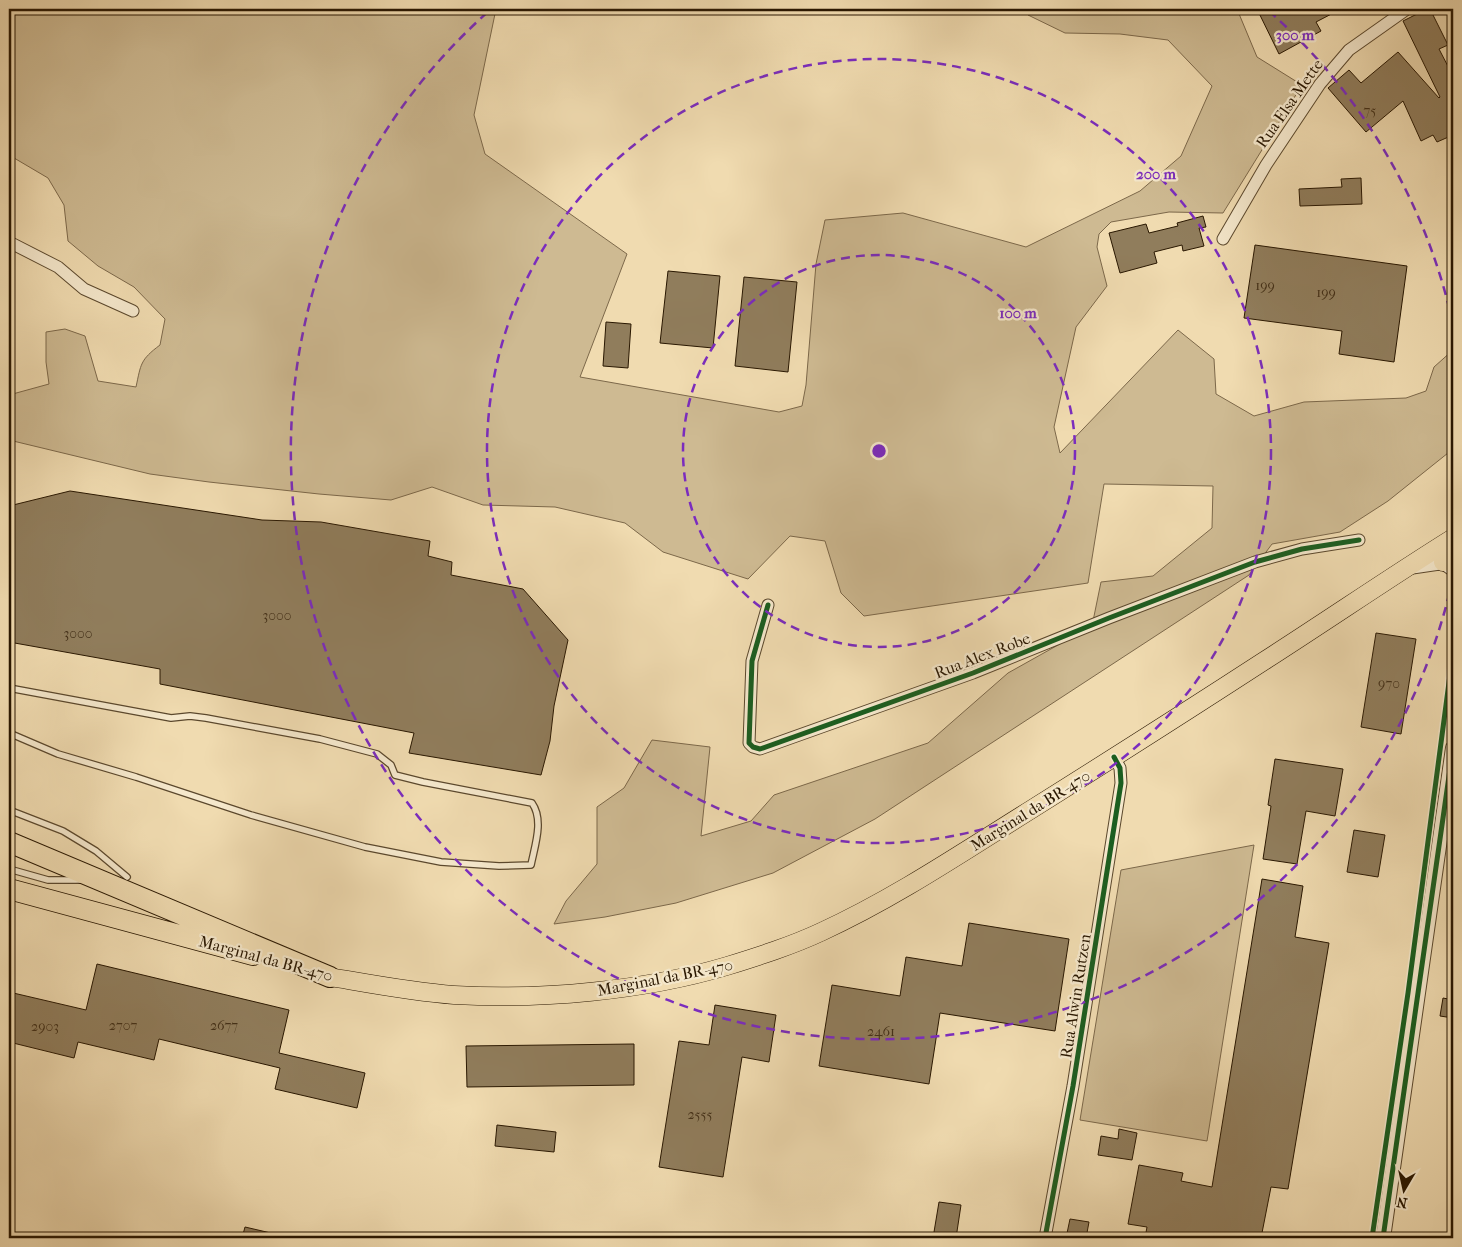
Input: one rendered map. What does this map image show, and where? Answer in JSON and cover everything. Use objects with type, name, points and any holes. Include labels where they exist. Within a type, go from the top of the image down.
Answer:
[{"type":"highway","name":"Marginal da BR-470","points":[[9,889],[330,977],[453,995],[494,996],[627,988],[724,967],[802,941],[877,904],[1114,757],[1453,538]]},
{"type":"highway","points":[[9,842],[105,879],[330,977]]},
{"type":"street","name":"Rua Elsa Mette","points":[[1223,239],[1266,165],[1320,84],[1349,50],[1407,9]]},
{"type":"street","points":[[9,242],[58,268],[84,289],[133,311]]},
{"type":"street","name":"Rua Alex Robe","points":[[768,605],[752,661],[749,743],[753,748],[760,749],[973,673],[1255,562],[1302,549],[1360,540]]},
{"type":"street","name":"Marginal da BR-470","points":[[1404,568],[1450,564]]},
{"type":"street","points":[[1384,1238],[1453,748]]},
{"type":"street","name":"Rua Alwin Rutzen","points":[[1045,1238],[1073,1086],[1121,783],[1120,768],[1114,757]]},
{"type":"lane","points":[[9,688],[171,718],[190,716],[206,718],[320,739],[377,754],[392,765],[394,775],[532,803],[537,810],[539,819],[531,865],[499,866],[441,862],[365,847],[251,815],[136,777],[58,754],[9,733]]},
{"type":"lane","points":[[9,810],[63,831],[96,851],[127,877],[120,878]]},
{"type":"lane","points":[[9,869],[48,880],[105,879]]},
{"type":"shaded area","points":[[9,9],[496,9],[474,115],[485,154],[627,254],[580,377],[779,412],[802,406],[806,385],[816,264],[825,220],[903,213],[1026,247],[1140,191],[1181,156],[1212,86],[1168,40],[1120,34],[1065,33],[1028,15],[1024,9],[1237,9],[1257,57],[1302,85],[1223,213],[1169,212],[1111,222],[1099,234],[1097,247],[1107,286],[1076,327],[1054,427],[1060,453],[1178,330],[1214,359],[1216,394],[1254,416],[1304,402],[1406,398],[1426,391],[1434,367],[1453,350],[1453,449],[1388,501],[1340,532],[1272,544],[1249,575],[875,819],[773,873],[676,903],[605,917],[554,924],[566,901],[597,864],[597,807],[624,788],[652,740],[710,747],[701,836],[751,821],[774,795],[928,743],[1008,673],[1092,626],[1101,582],[1153,576],[1212,528],[1213,486],[1104,484],[1088,583],[864,616],[841,593],[825,541],[790,536],[748,579],[663,552],[625,523],[555,507],[483,505],[432,487],[391,500],[209,482],[150,474],[9,440],[9,395],[49,384],[46,362],[46,332],[65,329],[85,336],[98,381],[136,387],[142,363],[160,345],[165,319],[134,287],[98,266],[68,241],[64,205],[48,178],[9,155]]},
{"type":"shaded area","points":[[1254,845],[1207,1141],[1080,1120],[1121,870]]},
{"type":"building","points":[[1257,9],[1341,9],[1316,22],[1321,31],[1279,54]]},
{"type":"building","points":[[1430,9],[1448,45],[1439,49],[1453,76],[1453,135],[1437,142],[1433,135],[1421,141],[1403,101],[1366,132],[1328,88],[1349,70],[1361,83],[1398,52],[1439,98],[1403,21]]},
{"type":"building","points":[[1361,178],[1362,204],[1300,206],[1299,189],[1342,187],[1341,179]]},
{"type":"building","points":[[1203,216],[1206,227],[1199,228],[1204,246],[1183,251],[1182,245],[1154,252],[1157,263],[1120,273],[1109,233],[1146,224],[1149,233],[1178,226],[1177,223]]},
{"type":"building","points":[[1255,245],[1407,266],[1394,362],[1339,354],[1342,331],[1244,318]]},
{"type":"building","points":[[668,271],[720,276],[713,348],[660,343]]},
{"type":"building","points":[[744,277],[797,282],[788,372],[735,366]]},
{"type":"building","points":[[606,322],[631,324],[628,368],[603,366]]},
{"type":"building","points":[[70,491],[262,520],[321,522],[430,541],[428,556],[452,562],[451,575],[523,589],[568,640],[554,706],[550,741],[541,775],[409,753],[414,733],[160,684],[160,669],[9,642],[9,506]]},
{"type":"building","points":[[1376,633],[1416,639],[1401,734],[1361,727]]},
{"type":"building","points":[[1275,759],[1343,769],[1335,816],[1306,811],[1297,864],[1263,859],[1271,806],[1268,805]]},
{"type":"building","points":[[1354,830],[1385,835],[1378,877],[1347,872]]},
{"type":"building","points":[[1262,879],[1303,886],[1295,937],[1329,943],[1288,1189],[1271,1187],[1261,1238],[1145,1238],[1147,1227],[1128,1224],[1139,1165],[1183,1173],[1181,1181],[1212,1187]]},
{"type":"building","points":[[969,923],[1069,939],[1055,1031],[940,1013],[929,1084],[819,1066],[832,985],[900,996],[906,957],[962,966]]},
{"type":"building","points":[[97,964],[289,1010],[279,1053],[365,1073],[357,1108],[275,1089],[280,1068],[159,1039],[154,1060],[78,1042],[74,1058],[9,1042],[9,992],[86,1010]]},
{"type":"building","points":[[1443,998],[1453,1000],[1453,1018],[1440,1016]]},
{"type":"building","points":[[715,1005],[776,1015],[769,1062],[742,1057],[723,1177],[659,1167],[679,1041],[709,1045]]},
{"type":"building","points":[[634,1044],[634,1085],[467,1087],[466,1046]]},
{"type":"building","points":[[497,1125],[556,1132],[554,1152],[495,1146]]},
{"type":"building","points":[[1119,1129],[1137,1133],[1132,1160],[1098,1155],[1101,1136],[1118,1139]]},
{"type":"building","points":[[939,1202],[961,1205],[956,1238],[933,1238]]},
{"type":"building","points":[[1070,1219],[1089,1222],[1086,1238],[1066,1238]]},
{"type":"building","points":[[245,1227],[275,1234],[275,1238],[242,1238]]},
{"type":"cycle path","points":[[768,605],[752,661],[749,743],[753,747],[760,749],[973,673],[1255,562],[1302,549],[1359,540]]},
{"type":"cycle path","points":[[1372,1238],[1408,993],[1453,652]]},
{"type":"cycle path","points":[[1383,1238],[1453,748]]},
{"type":"cycle path","points":[[1045,1238],[1073,1086],[1121,783],[1120,768],[1114,757]]}]
